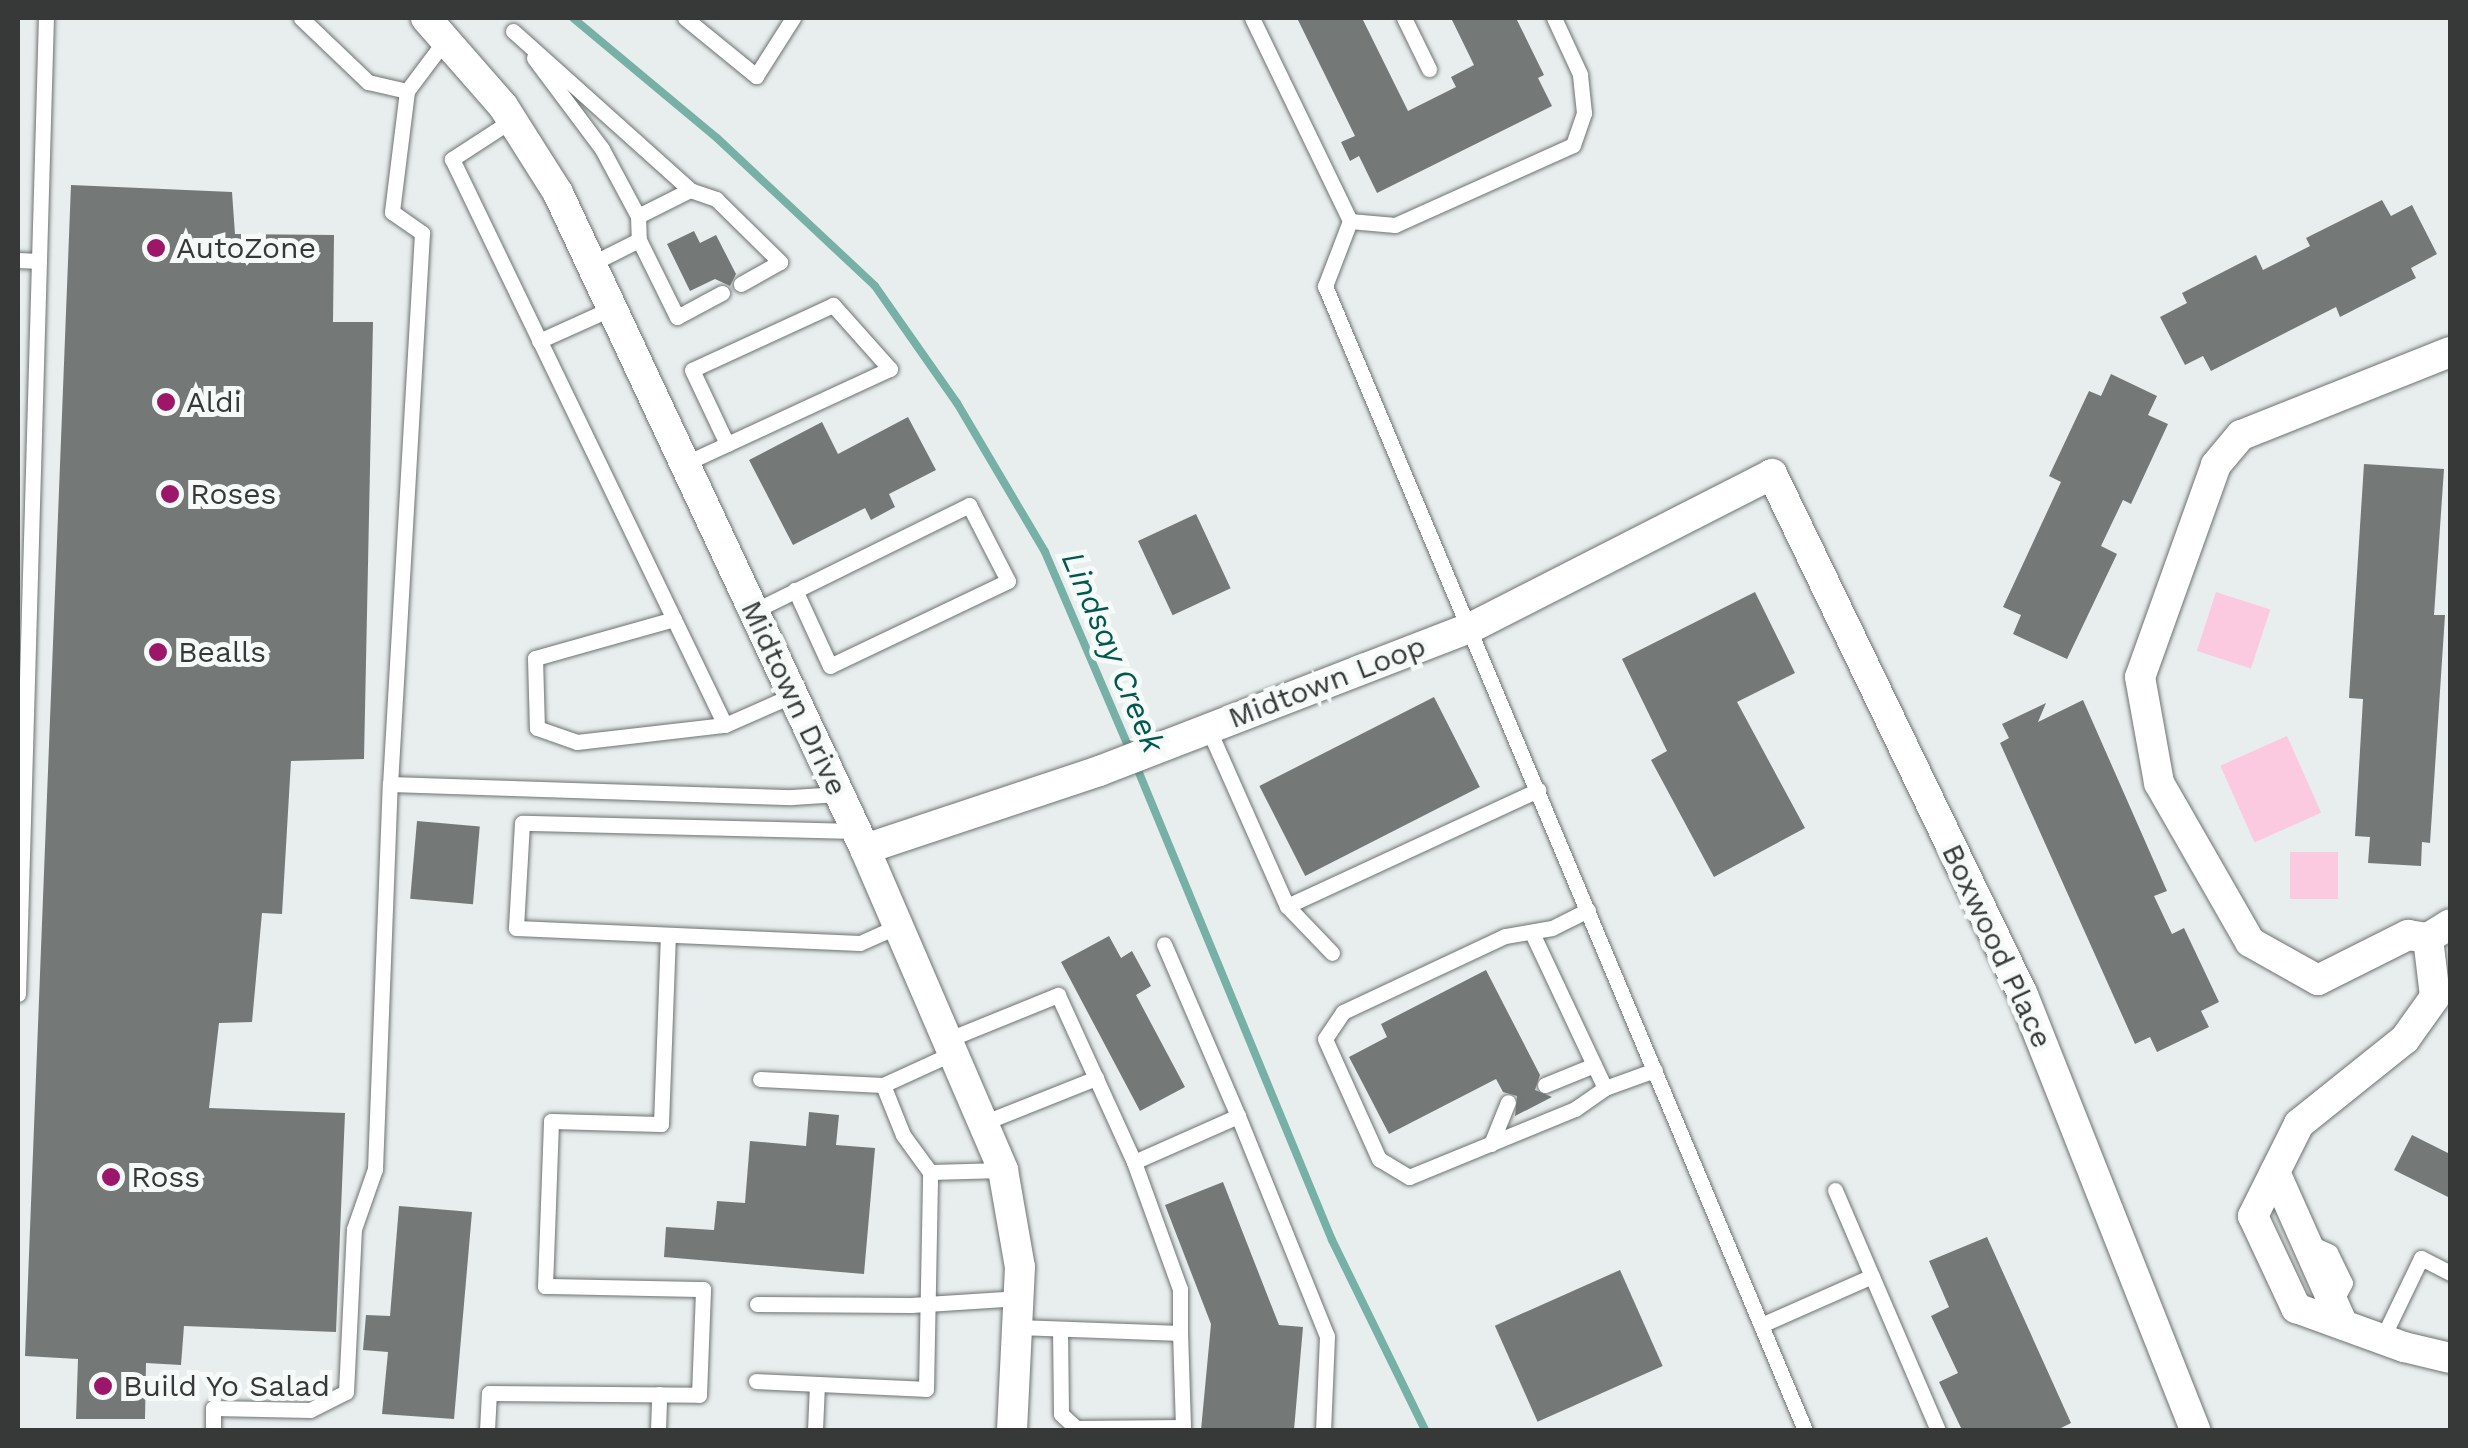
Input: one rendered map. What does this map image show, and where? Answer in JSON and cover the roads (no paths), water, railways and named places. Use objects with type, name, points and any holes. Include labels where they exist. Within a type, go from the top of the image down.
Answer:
[{"type":"street","name":"Midtown Drive","points":[[436,28],[512,120],[558,194],[839,794],[984,1123],[1003,1170],[1020,1267],[1012,1430]]},
{"type":"street","points":[[2450,352],[2241,435],[2216,465],[2140,677],[2159,783],[2250,942],[2318,980],[2408,934],[2439,931],[2435,997],[2406,1039],[2299,1124],[2253,1216],[2296,1308],[2338,1315],[2382,1338],[2450,1358]]},
{"type":"street","name":"Midtown Loop","points":[[860,840],[1099,771],[1470,628],[1772,474]]},
{"type":"street","name":"Boxwood Place","points":[[1772,474],[2023,994],[2194,1430]]},
{"type":"street","points":[[2275,1172],[2338,1315]]},
{"type":"street","points":[[2271,1255],[2303,1240]]},
{"type":"lane","points":[[18,994],[23,583],[46,18]]},
{"type":"lane","points":[[300,18],[368,82],[407,92]]},
{"type":"lane","points":[[685,18],[756,76],[793,18]]},
{"type":"lane","points":[[1252,18],[1350,222],[1325,286],[1805,1430]]},
{"type":"lane","points":[[1404,18],[1429,68]]},
{"type":"lane","points":[[1350,222],[1395,225],[1573,145],[1584,113],[1580,74],[1554,18]]},
{"type":"lane","points":[[213,1430],[213,1408],[310,1410],[346,1392],[354,1229],[375,1168],[390,784],[422,233],[392,212],[407,92],[436,28]]},
{"type":"lane","points":[[722,293],[677,316],[639,240],[638,216],[602,149],[514,31],[690,190],[716,199],[780,262],[740,284]]},
{"type":"lane","points":[[512,120],[452,159],[725,725]]},
{"type":"lane","points":[[638,216],[690,190]]},
{"type":"lane","points":[[591,264],[639,240]]},
{"type":"lane","points":[[18,260],[39,261]]},
{"type":"lane","points":[[684,464],[854,386],[890,368],[833,305],[709,362],[692,370],[727,444]]},
{"type":"lane","points":[[540,341],[612,308]]},
{"type":"lane","points":[[754,611],[795,590],[968,504],[1008,581],[830,666],[795,590]]},
{"type":"lane","points":[[674,619],[535,658],[537,728],[577,742],[725,725],[792,695]]},
{"type":"lane","points":[[1207,727],[1287,906],[1332,953]]},
{"type":"lane","points":[[390,784],[792,797],[839,794]]},
{"type":"lane","points":[[1287,906],[1538,790]]},
{"type":"lane","points":[[860,840],[522,823],[516,928],[860,943],[898,926]]},
{"type":"lane","points":[[1588,910],[1532,933],[1505,936],[1343,1012],[1324,1039],[1379,1159],[1409,1177],[1575,1110],[1605,1088],[1655,1070]]},
{"type":"lane","points":[[1532,933],[1605,1088]]},
{"type":"lane","points":[[487,1430],[489,1393],[699,1396],[702,1289],[545,1286],[551,1121],[660,1124],[668,934]]},
{"type":"lane","points":[[1164,944],[1327,1336],[1323,1430]]},
{"type":"lane","points":[[760,1079],[883,1085],[950,1047],[1058,995],[1134,1162],[1180,1289],[1184,1429],[1076,1428],[1067,1422],[1061,1414],[1060,1329]]},
{"type":"lane","points":[[1545,1085],[1594,1065]]},
{"type":"lane","points":[[984,1123],[1096,1078]]},
{"type":"lane","points":[[756,1381],[926,1389],[931,1301],[930,1172],[903,1134],[883,1085]]},
{"type":"lane","points":[[1491,1144],[1508,1102]]},
{"type":"lane","points":[[1134,1162],[1238,1116]]},
{"type":"lane","points":[[930,1172],[1003,1170]]},
{"type":"lane","points":[[1836,1190],[1938,1430]]},
{"type":"lane","points":[[2382,1338],[2421,1258],[2450,1273]]},
{"type":"lane","points":[[1761,1325],[1872,1276]]},
{"type":"lane","points":[[757,1304],[911,1305],[931,1301],[1019,1313],[1060,1329],[1180,1333]]},
{"type":"lane","points":[[815,1430],[817,1384]]},
{"type":"lane","points":[[658,1394],[658,1430]]},
{"type":"waterway","name":"Lindsay Creek","points":[[573,18],[717,138],[875,286],[957,403],[1045,552],[1130,750]]},
{"type":"waterway","name":"Lindsay Creek","points":[[1135,763],[1332,1240],[1425,1430]]},
{"type":"place","name":"AutoZone","points":[[156,248]]},
{"type":"place","name":"Aldi","points":[[166,402]]},
{"type":"place","name":"Roses","points":[[170,494]]},
{"type":"place","name":"Bealls","points":[[158,652]]},
{"type":"place","name":"Ross","points":[[111,1177]]},
{"type":"place","name":"Build Yo Salad","points":[[103,1386]]}]
